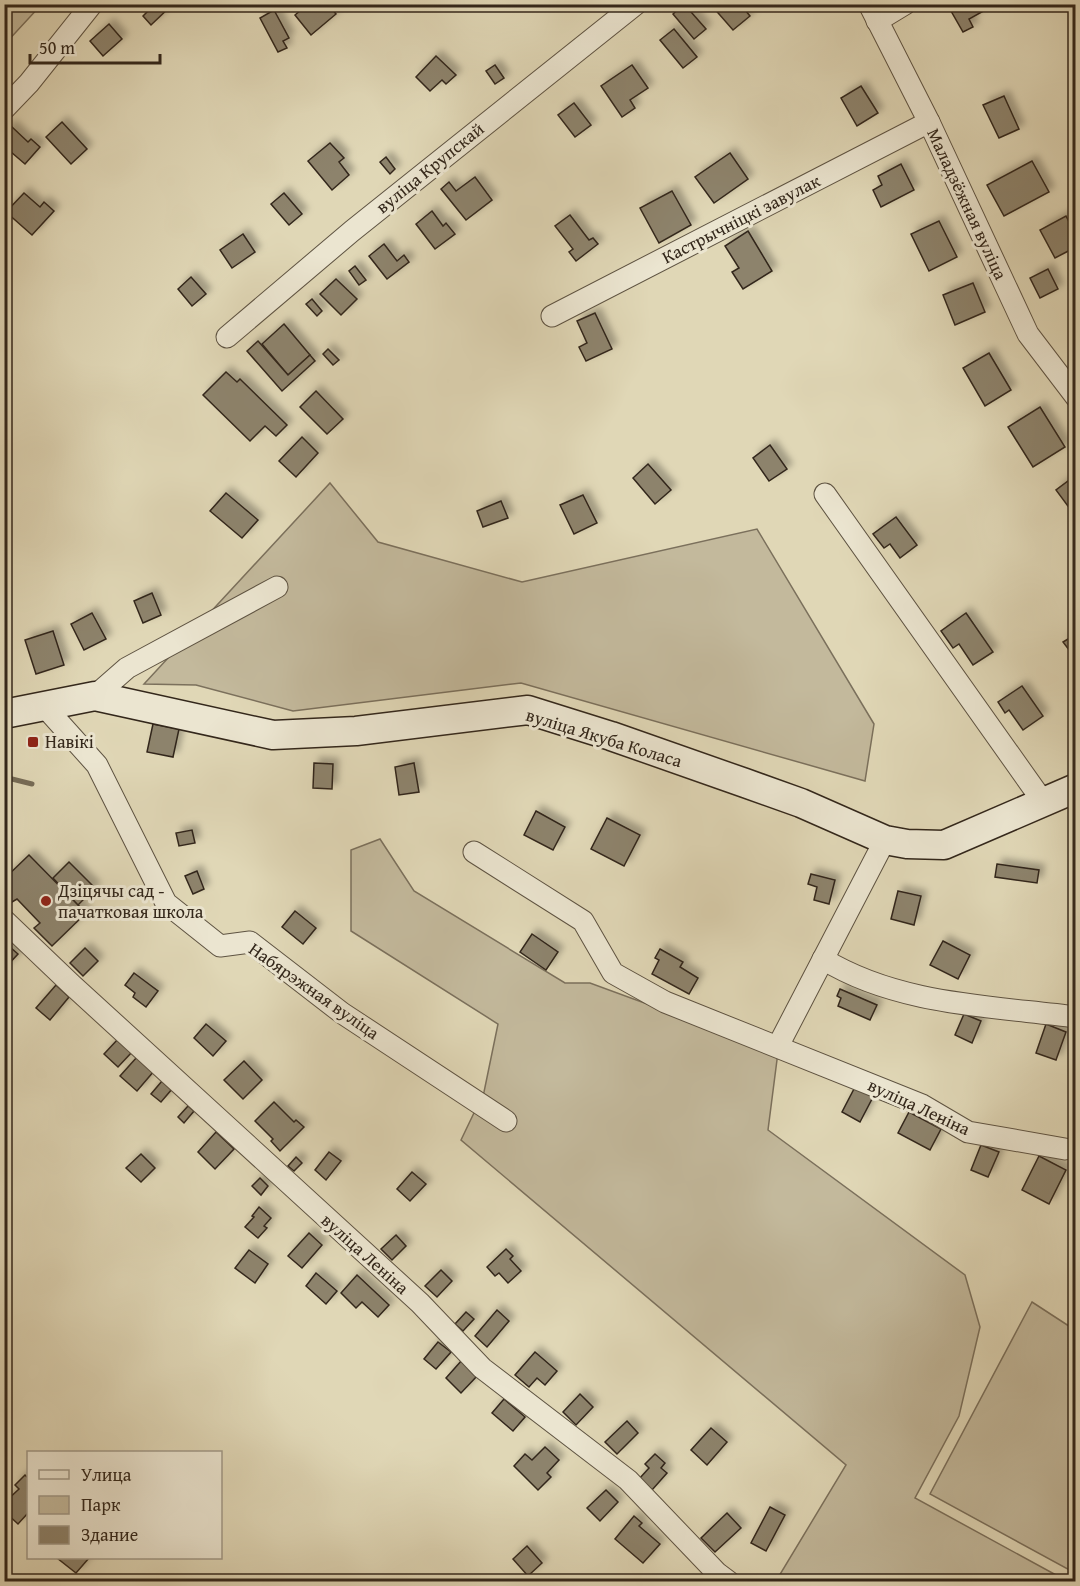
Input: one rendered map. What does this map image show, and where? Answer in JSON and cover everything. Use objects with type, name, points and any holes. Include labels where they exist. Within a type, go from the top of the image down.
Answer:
[{"type":"street","points":[[4,109],[92,4]]},
{"type":"street","name":"вуліца Крупскай","points":[[227,337],[352,231],[636,4]]},
{"type":"street","points":[[873,13],[905,4]]},
{"type":"street","name":"Маладзёжная вуліца","points":[[873,13],[929,122],[1028,334],[1076,397]]},
{"type":"street","name":"Кастрычніцкі завулак","points":[[552,316],[929,122]]},
{"type":"street","points":[[825,494],[1044,803]]},
{"type":"street","points":[[95,696],[127,668],[276,587]]},
{"type":"street","name":"вуліца Якуба Коласа","points":[[4,714],[95,696],[273,735],[356,731],[528,710],[611,736],[801,803],[885,840],[907,844],[944,845],[1076,788]]},
{"type":"street","name":"Набярэжная вуліца","points":[[45,707],[97,765],[166,903],[220,946],[250,942],[342,1012],[506,1121]]},
{"type":"street","points":[[778,1046],[885,840]]},
{"type":"street","name":"вуліца Леніна","points":[[474,852],[584,921],[613,973],[665,1002],[922,1105],[968,1132],[1065,1149]]},
{"type":"street","name":"вуліца Леніна","points":[[4,920],[88,1000],[420,1303],[482,1368],[628,1480],[717,1573],[729,1581]]},
{"type":"street","points":[[824,959],[845,973],[921,998],[1076,1017]]},
{"type":"green space","points":[[4,5],[41,5],[5,44]]},
{"type":"green space","points":[[330,483],[378,542],[522,582],[757,529],[874,724],[865,781],[521,683],[293,711],[196,685],[144,684]]},
{"type":"green space","points":[[380,839],[414,891],[565,983],[590,983],[778,1052],[768,1130],[965,1275],[980,1327],[959,1416],[915,1498],[1067,1581],[776,1581],[846,1465],[461,1140],[484,1092],[498,1024],[351,931],[351,850]]},
{"type":"green space","points":[[1032,1302],[1075,1330],[1075,1573],[930,1494]]},
{"type":"building","points":[[143,4],[173,4],[151,25],[143,16],[149,10]]},
{"type":"building","points":[[308,4],[328,4],[336,14],[311,35],[295,15]]},
{"type":"building","points":[[684,4],[706,29],[694,39],[673,14]]},
{"type":"building","points":[[714,4],[740,4],[750,16],[733,30],[712,6]]},
{"type":"building","points":[[947,4],[987,4],[989,8],[969,19],[973,27],[963,32]]},
{"type":"building","points":[[274,10],[289,38],[283,41],[287,48],[278,52],[260,18]]},
{"type":"building","points":[[109,24],[122,39],[103,56],[90,41]]},
{"type":"building","points":[[674,29],[697,57],[683,68],[660,40]]},
{"type":"building","points":[[436,56],[456,75],[446,84],[442,80],[430,91],[416,77]]},
{"type":"building","points":[[495,65],[504,78],[495,84],[486,71]]},
{"type":"building","points":[[632,65],[648,88],[630,100],[635,108],[622,117],[601,86]]},
{"type":"building","points":[[861,86],[878,113],[857,126],[841,98]]},
{"type":"building","points":[[1004,96],[1019,129],[999,138],[983,105]]},
{"type":"building","points":[[574,103],[591,125],[575,137],[558,115]]},
{"type":"building","points":[[62,122],[87,149],[71,164],[46,137]]},
{"type":"building","points":[[11,126],[28,142],[31,139],[40,147],[25,164],[4,146],[4,133]]},
{"type":"building","points":[[330,143],[344,158],[339,162],[349,175],[332,190],[308,161]]},
{"type":"building","points":[[730,153],[748,179],[714,203],[695,177]]},
{"type":"building","points":[[386,157],[395,169],[390,174],[380,162]]},
{"type":"building","points":[[1032,161],[1049,192],[1004,216],[987,185]]},
{"type":"building","points":[[901,164],[914,190],[881,207],[873,190],[882,185],[878,176]]},
{"type":"building","points":[[475,177],[492,200],[466,220],[441,189],[449,182],[456,191]]},
{"type":"building","points":[[672,191],[691,225],[659,243],[640,208]]},
{"type":"building","points":[[24,193],[40,207],[44,202],[54,211],[32,235],[6,212]]},
{"type":"building","points":[[284,193],[302,214],[289,225],[271,204]]},
{"type":"building","points":[[432,211],[443,226],[446,223],[455,234],[435,249],[416,224]]},
{"type":"building","points":[[570,215],[589,240],[593,238],[598,244],[576,261],[569,252],[573,249],[555,226]]},
{"type":"building","points":[[1066,216],[1076,236],[1076,247],[1055,258],[1040,230]]},
{"type":"building","points":[[939,221],[957,257],[929,271],[911,234]]},
{"type":"building","points":[[748,231],[772,271],[743,289],[732,272],[739,268],[725,246]]},
{"type":"building","points":[[243,234],[255,252],[232,268],[220,250]]},
{"type":"building","points":[[384,244],[397,261],[404,255],[409,262],[387,279],[369,256]]},
{"type":"building","points":[[355,266],[366,280],[359,285],[349,271]]},
{"type":"building","points":[[1048,269],[1058,289],[1040,298],[1030,278]]},
{"type":"building","points":[[191,277],[206,294],[192,306],[178,289]]},
{"type":"building","points":[[336,279],[357,299],[341,315],[320,294]]},
{"type":"building","points":[[973,283],[985,312],[955,325],[943,295]]},
{"type":"building","points":[[312,299],[322,311],[317,316],[306,304]]},
{"type":"building","points":[[595,313],[612,349],[586,361],[579,347],[587,343],[577,321]]},
{"type":"building","points":[[284,324],[310,355],[288,375],[262,344]]},
{"type":"building","points":[[258,341],[288,375],[310,355],[315,361],[282,391],[247,351]]},
{"type":"building","points":[[328,349],[339,360],[333,365],[323,354]]},
{"type":"building","points":[[989,353],[1011,390],[985,406],[963,368]]},
{"type":"building","points":[[226,372],[237,382],[240,379],[287,425],[276,436],[265,426],[250,441],[203,395]]},
{"type":"building","points":[[316,391],[343,419],[327,434],[300,407]]},
{"type":"building","points":[[1040,407],[1065,447],[1033,467],[1008,427]]},
{"type":"building","points":[[302,437],[318,453],[296,477],[279,461]]},
{"type":"building","points":[[770,445],[787,469],[769,481],[753,458]]},
{"type":"building","points":[[648,464],[671,490],[655,504],[633,478]]},
{"type":"building","points":[[1076,475],[1076,517],[1056,490]]},
{"type":"building","points":[[226,493],[258,520],[242,538],[210,511]]},
{"type":"building","points":[[583,495],[597,523],[574,534],[560,505]]},
{"type":"building","points":[[501,501],[508,518],[483,527],[477,511]]},
{"type":"building","points":[[896,517],[917,545],[900,558],[890,544],[884,548],[873,534]]},
{"type":"building","points":[[152,593],[161,615],[143,623],[134,601]]},
{"type":"building","points":[[92,613],[106,639],[84,650],[71,624]]},
{"type":"building","points":[[966,613],[993,652],[973,665],[959,644],[953,648],[941,631]]},
{"type":"building","points":[[53,631],[64,665],[36,674],[25,640]]},
{"type":"building","points":[[1076,634],[1076,659],[1063,642]]},
{"type":"building","points":[[1022,686],[1043,716],[1023,730],[1009,710],[1005,713],[998,702]]},
{"type":"building","points":[[153,724],[179,729],[173,757],[147,752]]},
{"type":"building","points":[[314,763],[333,764],[332,789],[313,788]]},
{"type":"building","points":[[414,763],[419,792],[399,795],[395,767]]},
{"type":"building","points":[[536,811],[565,827],[553,850],[524,835]]},
{"type":"building","points":[[607,818],[640,835],[624,866],[591,849]]},
{"type":"building","points":[[192,830],[195,843],[179,846],[176,833]]},
{"type":"building","name":"Дзіцячы сад - пачатковая школа","points":[[29,855],[86,913],[52,946],[34,928],[40,923],[17,899],[12,902],[4,894],[4,879]]},
{"type":"building","points":[[69,862],[95,888],[78,905],[53,878]]},
{"type":"building","points":[[997,864],[1039,870],[1037,883],[995,877]]},
{"type":"building","points":[[197,871],[204,889],[193,894],[185,876]]},
{"type":"building","points":[[811,874],[835,880],[829,904],[814,900],[817,887],[808,884]]},
{"type":"building","points":[[898,891],[921,896],[914,925],[891,919]]},
{"type":"building","points":[[295,911],[316,928],[303,944],[282,927]]},
{"type":"building","points":[[532,934],[558,952],[546,970],[520,952]]},
{"type":"building","points":[[943,941],[970,955],[958,979],[930,965]]},
{"type":"building","points":[[4,942],[18,954],[4,969]]},
{"type":"building","points":[[85,948],[98,961],[83,976],[70,963]]},
{"type":"building","points":[[660,949],[683,962],[680,967],[698,978],[689,994],[652,974],[659,960],[655,958]]},
{"type":"building","points":[[134,973],[158,991],[146,1007],[133,997],[135,993],[125,985]]},
{"type":"building","points":[[56,985],[69,997],[50,1020],[36,1008]]},
{"type":"building","points":[[840,989],[877,1005],[870,1020],[838,1006],[841,998],[837,996]]},
{"type":"building","points":[[964,1014],[981,1021],[972,1043],[955,1035]]},
{"type":"building","points":[[206,1024],[226,1041],[213,1056],[194,1038]]},
{"type":"building","points":[[1046,1024],[1066,1032],[1056,1060],[1036,1053]]},
{"type":"building","points":[[118,1039],[132,1052],[118,1067],[104,1054]]},
{"type":"building","points":[[137,1057],[154,1071],[137,1091],[120,1076]]},
{"type":"building","points":[[244,1061],[262,1080],[243,1099],[224,1080]]},
{"type":"building","points":[[162,1081],[172,1089],[161,1102],[151,1094]]},
{"type":"building","points":[[855,1087],[873,1097],[860,1122],[842,1112]]},
{"type":"building","points":[[274,1102],[294,1122],[296,1120],[304,1127],[280,1151],[271,1141],[273,1139],[255,1121]]},
{"type":"building","points":[[188,1106],[194,1111],[184,1123],[178,1117]]},
{"type":"building","points":[[909,1112],[941,1129],[930,1150],[898,1133]]},
{"type":"building","points":[[216,1132],[234,1149],[215,1169],[198,1152]]},
{"type":"building","points":[[981,1145],[999,1152],[988,1177],[971,1170]]},
{"type":"building","points":[[329,1152],[341,1161],[326,1180],[315,1170]]},
{"type":"building","points":[[141,1154],[155,1168],[141,1182],[126,1168]]},
{"type":"building","points":[[1039,1156],[1066,1170],[1049,1204],[1022,1190]]},
{"type":"building","points":[[296,1157],[302,1163],[294,1171],[288,1166]]},
{"type":"building","points":[[412,1172],[426,1184],[410,1201],[397,1189]]},
{"type":"building","points":[[260,1178],[268,1186],[261,1195],[252,1186]]},
{"type":"building","points":[[259,1207],[271,1218],[264,1226],[267,1228],[258,1238],[245,1227]]},
{"type":"building","points":[[309,1233],[322,1245],[302,1268],[288,1256]]},
{"type":"building","points":[[396,1235],[406,1246],[392,1260],[381,1249]]},
{"type":"building","points":[[506,1249],[513,1256],[510,1259],[521,1271],[508,1283],[499,1273],[495,1276],[487,1267]]},
{"type":"building","points":[[249,1250],[268,1264],[255,1283],[235,1268]]},
{"type":"building","points":[[441,1270],[452,1281],[437,1297],[425,1286]]},
{"type":"building","points":[[316,1273],[337,1291],[326,1304],[306,1286]]},
{"type":"building","points":[[357,1275],[389,1305],[378,1317],[362,1302],[356,1308],[341,1293]]},
{"type":"building","points":[[497,1310],[509,1321],[487,1347],[475,1336]]},
{"type":"building","points":[[466,1312],[474,1319],[463,1331],[455,1324]]},
{"type":"building","points":[[438,1342],[451,1352],[436,1369],[424,1359]]},
{"type":"building","points":[[535,1352],[557,1371],[545,1385],[537,1378],[529,1387],[515,1375]]},
{"type":"building","points":[[462,1360],[478,1375],[461,1393],[446,1378]]},
{"type":"building","points":[[580,1394],[593,1407],[576,1425],[563,1412]]},
{"type":"building","points":[[504,1399],[525,1417],[513,1431],[492,1413]]},
{"type":"building","points":[[627,1421],[638,1433],[617,1454],[605,1442]]},
{"type":"building","points":[[711,1428],[727,1442],[707,1465],[691,1450]]},
{"type":"building","points":[[545,1447],[559,1460],[547,1473],[551,1477],[538,1490],[514,1466],[525,1454],[532,1460]]},
{"type":"building","points":[[655,1454],[665,1463],[661,1468],[667,1473],[652,1490],[639,1479],[649,1468],[645,1464]]},
{"type":"building","points":[[25,1475],[27,1477],[27,1514],[18,1524],[4,1511],[4,1503],[19,1489],[15,1485]]},
{"type":"building","points":[[606,1490],[618,1502],[600,1521],[587,1508]]},
{"type":"building","points":[[770,1507],[785,1515],[766,1551],[751,1543]]},
{"type":"building","points":[[727,1513],[741,1528],[715,1552],[701,1538]]},
{"type":"building","points":[[634,1516],[642,1523],[639,1526],[660,1544],[643,1563],[615,1539]]},
{"type":"building","points":[[527,1546],[542,1563],[528,1576],[513,1559]]},
{"type":"building","points":[[58,1559],[88,1559],[76,1573]]},
{"type":"waterway","points":[[4,777],[32,784]]},
{"type":"place","name":"Навікі","points":[[33,742]]},
{"type":"place","name":"Дзіцячы сад - пачатковая школа","points":[[46,901]]}]
